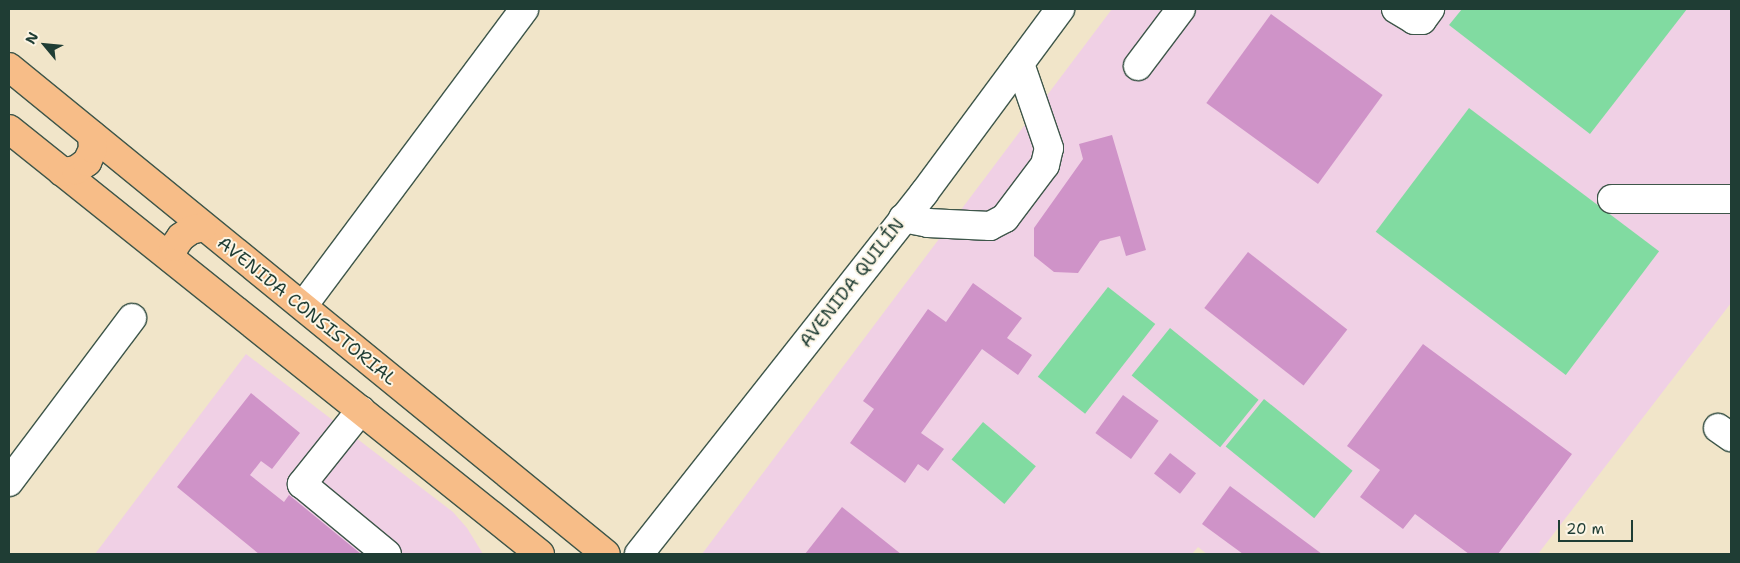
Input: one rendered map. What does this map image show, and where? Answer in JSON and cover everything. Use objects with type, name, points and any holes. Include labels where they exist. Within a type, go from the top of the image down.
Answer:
[{"type":"main road","name":"AVENIDA CONSISTORIAL","points":[[9,67],[606,554]]},
{"type":"main road","points":[[9,129],[540,554]]},
{"type":"main road","points":[[62,172],[76,170],[87,162],[93,149],[92,135]]},
{"type":"main road","points":[[172,259],[174,247],[181,237],[191,230],[203,227]]},
{"type":"main road","points":[[476,502],[512,554]]},
{"type":"street","points":[[303,306],[524,9]]},
{"type":"street","name":"AVENIDA QUILÍN","points":[[639,554],[903,218],[1060,9]]},
{"type":"street","points":[[1138,66],[1181,9]]},
{"type":"street","points":[[1396,9],[1414,20],[1422,20],[1430,9]]},
{"type":"street","points":[[903,218],[928,222],[990,226],[1006,218],[1044,165],[1049,148],[1020,64]]},
{"type":"street","points":[[1612,199],[1731,199]]},
{"type":"street","points":[[9,482],[132,318]]},
{"type":"street","points":[[361,410],[302,484],[387,554]]},
{"type":"shaded area","points":[[1112,9],[1731,9],[1731,303],[1538,554],[1207,554],[1198,547],[1192,554],[702,554]]},
{"type":"shaded area","points":[[246,354],[453,512],[467,528],[483,554],[95,554]]},
{"type":"green space","points":[[1462,9],[1687,9],[1590,134],[1449,25]]},
{"type":"green space","points":[[1469,108],[1659,251],[1566,375],[1376,232]]},
{"type":"green space","points":[[1108,287],[1155,324],[1085,414],[1038,377]]},
{"type":"green space","points":[[1170,328],[1259,400],[1220,447],[1132,375]]},
{"type":"green space","points":[[1264,399],[1353,471],[1314,518],[1226,446]]},
{"type":"green space","points":[[983,422],[1036,466],[1004,504],[952,460]]},
{"type":"building","points":[[1271,14],[1383,95],[1318,184],[1206,103]]},
{"type":"building","points":[[1112,135],[1146,250],[1126,256],[1120,236],[1100,241],[1078,273],[1054,272],[1034,256],[1034,228],[1083,159],[1079,144]]},
{"type":"building","points":[[1248,252],[1347,330],[1304,386],[1204,308]]},
{"type":"building","points":[[973,283],[1022,318],[1007,338],[1032,355],[1018,375],[982,349],[921,433],[944,449],[928,471],[918,464],[905,483],[850,443],[874,409],[863,401],[928,309],[946,322]]},
{"type":"building","points":[[1423,344],[1572,454],[1498,554],[1469,554],[1415,514],[1403,529],[1360,497],[1380,470],[1347,446]]},
{"type":"building","points":[[251,393],[300,433],[272,469],[261,461],[250,475],[284,502],[289,495],[361,554],[259,554],[177,487]]},
{"type":"building","points":[[1123,395],[1159,421],[1131,459],[1095,433]]},
{"type":"building","points":[[1170,453],[1196,473],[1180,494],[1154,473]]},
{"type":"building","points":[[1230,486],[1322,554],[1243,554],[1202,524]]},
{"type":"building","points":[[842,507],[901,554],[805,554]]}]
